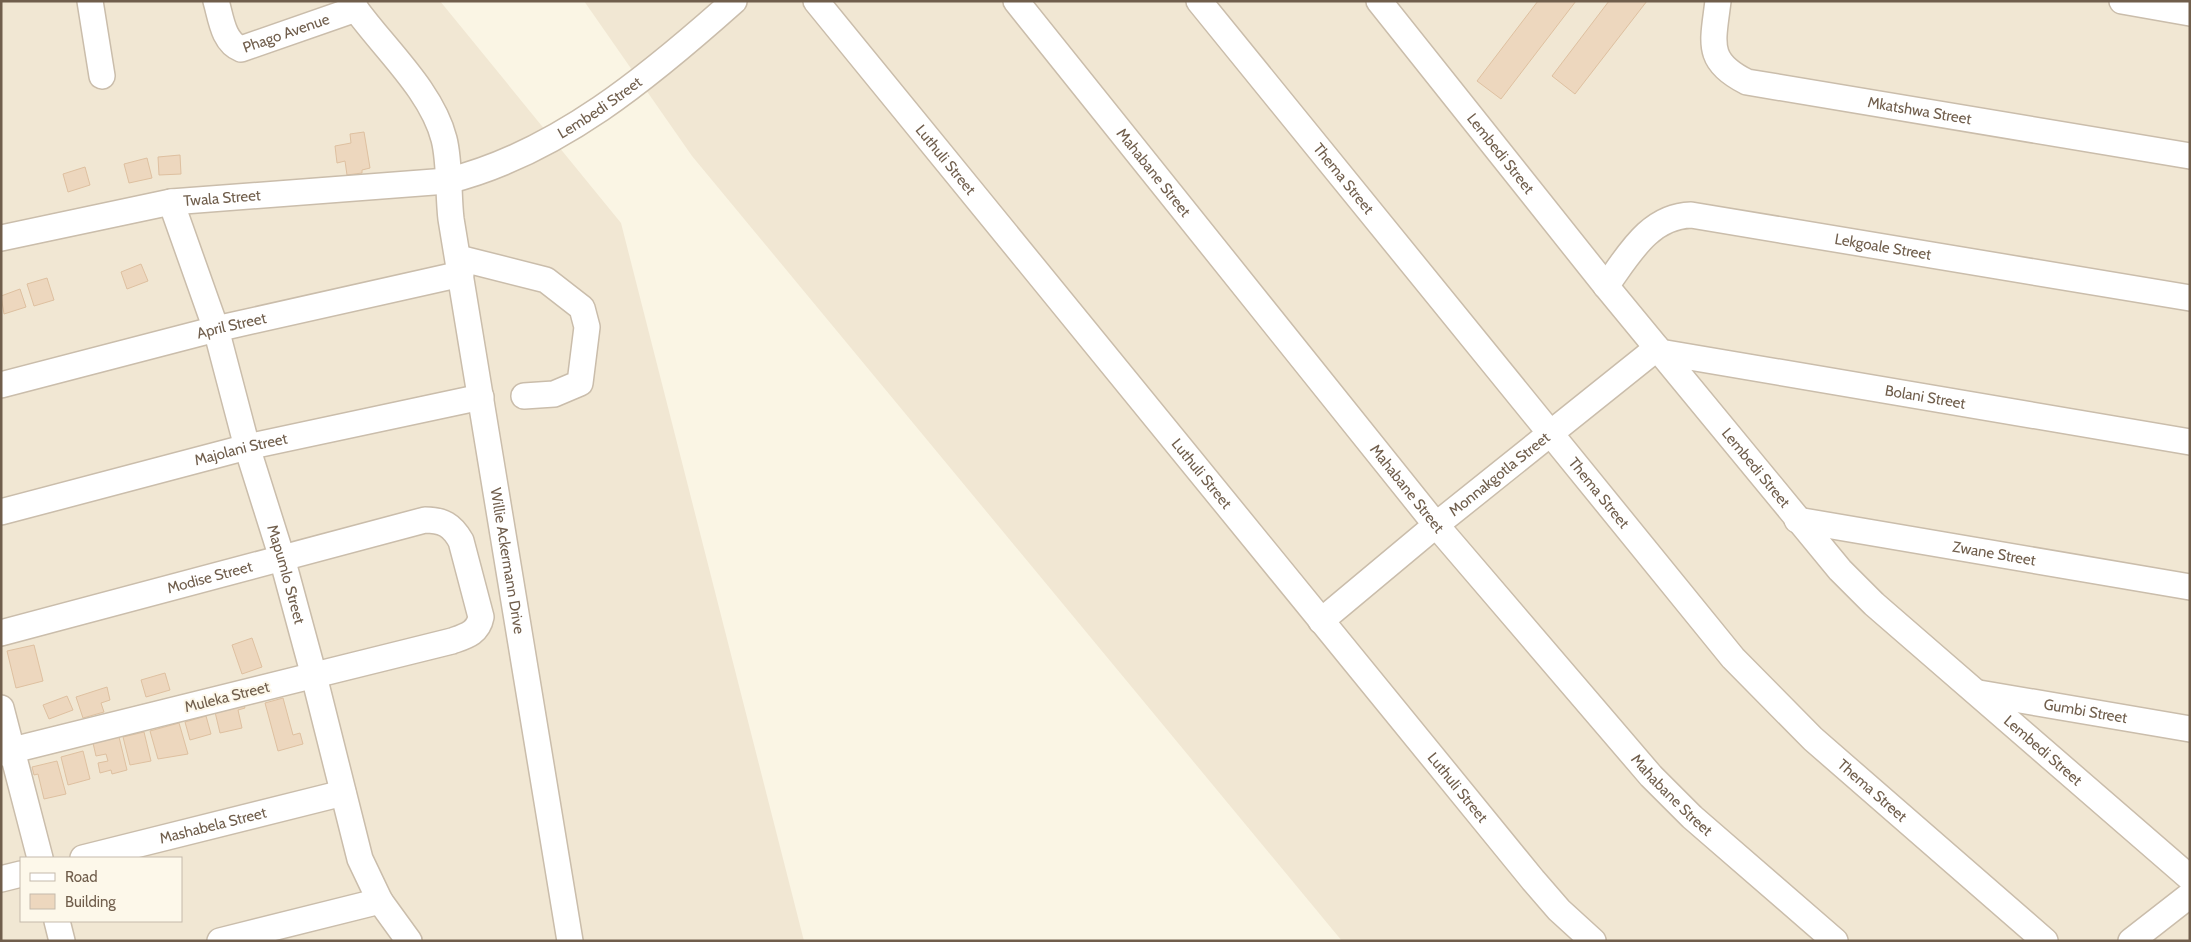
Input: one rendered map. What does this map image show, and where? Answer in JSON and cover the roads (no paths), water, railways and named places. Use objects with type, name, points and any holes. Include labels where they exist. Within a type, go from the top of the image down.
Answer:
[{"type":"street","points":[[90,1],[102,76]]},
{"type":"street","name":"Phago Avenue","points":[[216,1],[228,39],[234,46],[241,49],[353,5]]},
{"type":"street","name":"Lembedi Street","points":[[447,181],[470,176],[509,160],[572,127],[611,101],[734,1]]},
{"type":"street","name":"Luthuli Street","points":[[816,1],[1533,880],[1559,910],[1593,941]]},
{"type":"street","name":"Mahabane Street","points":[[1016,1],[1436,525],[1651,776],[1692,817],[1835,941]]},
{"type":"street","name":"Thema Street","points":[[1199,1],[1733,658],[1778,706],[2044,941]]},
{"type":"street","name":"Lembedi Street","points":[[1379,1],[1606,286],[1840,570],[1874,604],[1979,693],[2190,878]]},
{"type":"street","name":"Mkatshwa Street","points":[[1718,1],[1714,36],[1715,54],[1722,66],[1747,82],[2190,156]]},
{"type":"street","points":[[2122,1],[2190,13]]},
{"type":"street","name":"Willie Ackermann Drive","points":[[353,5],[394,56],[436,117],[444,139],[448,163],[447,181],[460,266],[570,941]]},
{"type":"street","name":"Twala Street","points":[[2,234],[171,202],[447,181]]},
{"type":"street","name":"Mapumlo Street","points":[[171,202],[216,329],[247,447],[282,558],[360,859],[380,901],[409,941]]},
{"type":"street","name":"Lekgoale Street","points":[[1606,286],[1637,244],[1655,226],[1678,215],[1691,215],[2190,298]]},
{"type":"street","points":[[460,266],[546,280],[582,308],[587,327],[580,383],[554,394],[524,396]]},
{"type":"street","name":"April Street","points":[[1,385],[460,266]]},
{"type":"street","name":"Monnakgotla Street","points":[[1322,621],[1436,525],[1658,350]]},
{"type":"street","name":"Bolani Street","points":[[1658,350],[2190,442]]},
{"type":"street","name":"Majolani Street","points":[[1,512],[247,447],[481,397]]},
{"type":"street","name":"Modise Street","points":[[1,633],[425,520],[437,520],[452,527],[461,541],[481,616],[479,627],[473,632],[452,641]]},
{"type":"street","name":"Zwane Street","points":[[1797,520],[2190,587]]},
{"type":"street","name":"Muleka Street","points":[[7,751],[452,641]]},
{"type":"street","name":"Gumbi Street","points":[[1979,693],[2190,729]]},
{"type":"street","points":[[1,708],[7,751],[40,857]]},
{"type":"street","name":"Mashabela Street","points":[[87,857],[343,793]]},
{"type":"street","points":[[1,878],[20,874]]},
{"type":"street","points":[[2131,941],[2190,895]]},
{"type":"street","points":[[220,941],[380,901]]},
{"type":"street","points":[[56,922],[62,941]]}]
